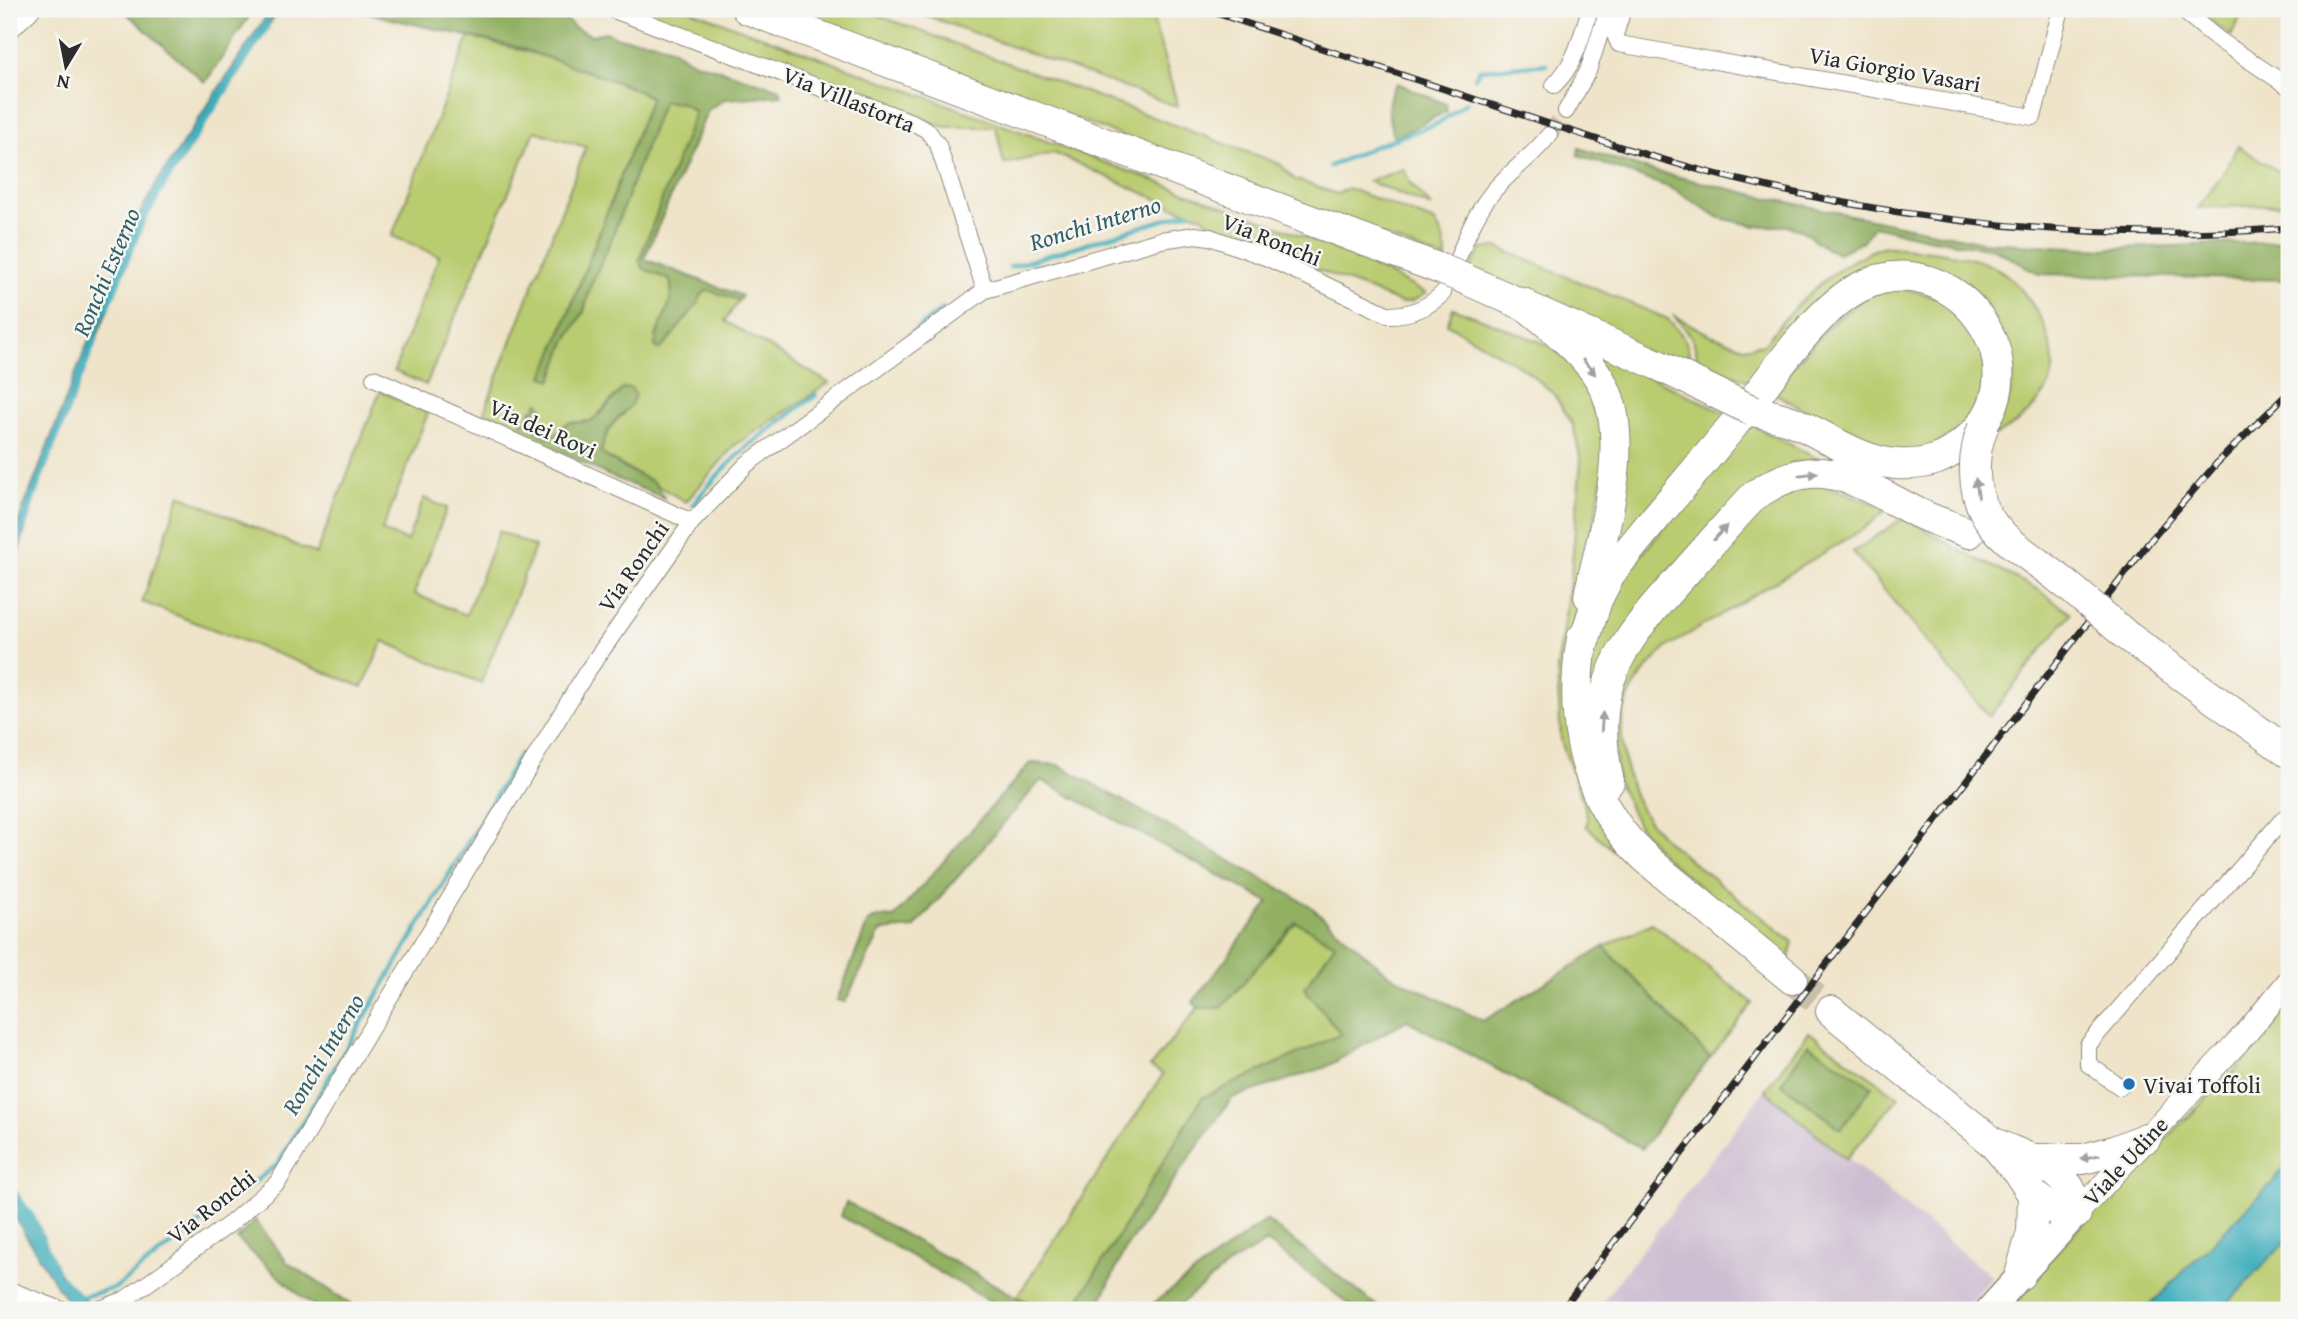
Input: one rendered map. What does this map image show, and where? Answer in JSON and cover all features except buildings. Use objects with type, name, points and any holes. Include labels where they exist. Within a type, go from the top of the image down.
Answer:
[{"type":"highway","points":[[747,9],[1523,303],[1658,365],[1753,411],[1860,469],[2036,573],[2289,753]]},
{"type":"highway","points":[[1579,657],[1593,611],[1610,574],[1779,367],[1839,301],[1861,286],[1884,279],[1905,277],[1925,280],[1944,288],[1975,309],[1994,345],[1999,373],[1997,394],[1976,444],[1975,484],[1982,511],[1988,522],[2127,636]]},
{"type":"highway","points":[[1523,303],[1559,334],[1591,368],[1604,385],[1615,416],[1613,481],[1579,657],[1576,706],[1580,742],[1595,787],[1629,840],[1681,888],[1792,979]]},
{"type":"highway","points":[[1753,411],[1792,421],[1879,462],[1899,464],[1930,463],[1952,453],[1983,427]]},
{"type":"highway","points":[[1681,888],[1633,835],[1614,798],[1602,750],[1601,727],[1612,671],[1637,628],[1748,502],[1773,483],[1811,472],[1850,478],[1918,513],[1969,533]]},
{"type":"highway","points":[[1831,1011],[1992,1142],[2018,1172],[2033,1195],[2060,1212],[2076,1214],[2070,1188],[2056,1174],[2031,1159],[1992,1142]]},
{"type":"highway","points":[[2031,1159],[2083,1159],[2146,1138]]},
{"type":"highway","points":[[2020,1275],[2032,1232],[2033,1195]]},
{"type":"main road","points":[[9,27],[28,9]]},
{"type":"main road","name":"Viale Udine","points":[[1989,1310],[2248,1031],[2289,981]]},
{"type":"street","name":"Via Villastorta","points":[[611,9],[865,103],[927,131],[938,145],[985,290]]},
{"type":"street","points":[[1554,85],[1565,74],[1576,55],[1590,9]]},
{"type":"street","points":[[1566,111],[1588,71],[1608,9]]},
{"type":"street","name":"Via Giorgio Vasari","points":[[1623,9],[1615,35],[1617,42],[2033,117],[2061,9]]},
{"type":"street","points":[[2180,9],[2228,47],[2289,87]]},
{"type":"street","points":[[1452,276],[1471,227],[1490,195],[1534,154],[1549,135]]},
{"type":"street","name":"Via Ronchi","points":[[99,1309],[124,1300],[151,1282],[231,1223],[278,1182],[586,673],[692,522],[747,464],[985,290],[1161,240],[1195,235],[1210,237],[1268,258],[1389,315],[1403,315],[1422,308],[1452,276]]},
{"type":"street","name":"Via dei Rovi","points":[[374,378],[692,522]]},
{"type":"street","points":[[2120,1087],[2088,1064],[2088,1045],[2284,818],[2289,816]]},
{"type":"street","points":[[9,1290],[62,1310]]},
{"type":"shaded area","points":[[1765,1090],[1992,1277],[1963,1310],[1596,1310]]},
{"type":"green space","points":[[122,9],[254,9],[205,83]]},
{"type":"green space","points":[[356,9],[549,9],[560,14],[575,28],[591,35],[606,32],[618,38],[652,41],[673,49],[689,60],[780,89],[782,95],[725,99],[708,110],[644,259],[742,296],[739,300],[708,290],[702,294],[664,346],[659,349],[655,347],[671,298],[670,280],[644,269],[639,261],[695,112],[682,103],[663,101],[609,245],[591,284],[584,311],[565,343],[552,380],[543,377],[651,97],[623,84],[520,48]]},
{"type":"green space","points":[[627,9],[687,9],[1283,228],[1363,261],[1426,293],[1413,301],[1401,303],[1214,228],[1202,216],[1179,209],[1054,153],[1004,164],[996,127],[945,127]]},
{"type":"green space","points":[[790,9],[861,9],[1280,164],[1294,179],[1337,194],[1348,188],[1435,222],[1444,240],[1446,260]]},
{"type":"green space","points":[[908,9],[1151,11],[1178,107]]},
{"type":"green space","points":[[2196,9],[2245,9],[2231,36]]},
{"type":"green space","points":[[469,37],[562,62],[651,97],[555,347],[552,379],[565,343],[584,311],[591,284],[609,245],[663,101],[682,103],[695,112],[639,261],[670,280],[670,301],[656,336],[692,309],[702,294],[709,290],[739,300],[725,321],[829,383],[734,446],[686,502],[601,453],[608,431],[624,414],[615,396],[591,422],[568,423],[550,438],[534,428],[536,420],[531,410],[527,421],[516,426],[484,412],[586,147],[535,131],[426,385],[394,371],[439,256],[392,236]]},
{"type":"green space","points":[[1397,83],[1446,104],[1447,111],[1394,138],[1388,109],[1390,96]]},
{"type":"green space","points":[[2238,146],[2289,178],[2289,204],[2198,208],[2223,174]]},
{"type":"green space","points":[[1579,148],[1649,170],[1768,198],[1983,242],[2103,249],[2289,241],[2289,280],[2040,274],[1994,249],[1874,226],[1863,241],[1839,253],[1827,249],[1801,230],[1787,226],[1756,226],[1720,218],[1671,188],[1578,155]]},
{"type":"green space","points":[[1404,169],[1410,183],[1432,207],[1368,181]]},
{"type":"green space","points":[[1884,246],[1968,258],[1994,267],[2019,287],[2040,318],[2048,336],[2053,370],[2044,393],[2032,409],[2017,422],[1991,438],[2010,396],[2014,369],[2010,369],[2002,339],[1982,299],[1960,280],[1944,273],[1906,265],[1757,384],[1697,361],[1693,341],[1673,315],[1708,334],[1744,347],[1764,344],[1817,286],[1849,263]]},
{"type":"green space","points":[[1496,247],[1668,319],[1688,347],[1688,370],[1466,275],[1481,249]]},
{"type":"green space","points":[[1895,287],[1946,299],[1986,350],[1982,389],[1975,410],[1968,420],[1937,443],[1909,452],[1873,445],[1817,418],[1771,391],[1849,304]]},
{"type":"green space","points":[[1453,308],[1548,345],[1576,366],[1591,385],[1608,449],[1573,631],[1613,850],[1586,826],[1588,820],[1584,805],[1561,741],[1557,669],[1571,574],[1581,461],[1573,425],[1553,393],[1526,370],[1447,324]]},
{"type":"green space","points":[[1584,345],[1730,415],[1606,568],[1621,448]]},
{"type":"green space","points":[[623,388],[631,388],[635,394],[633,400],[610,428],[601,453],[654,482],[664,498],[498,426],[506,422],[516,426],[527,421],[538,402],[542,407],[534,428],[551,438],[568,423],[591,421]]},
{"type":"green space","points":[[380,391],[428,413],[382,531],[407,541],[424,498],[447,508],[414,594],[466,615],[499,531],[535,547],[481,683],[383,641],[363,687],[142,602],[180,495],[316,554]]},
{"type":"green space","points":[[1749,423],[1820,460],[1791,463],[1585,709],[1584,694],[1608,596]]},
{"type":"green space","points":[[1812,481],[1888,508],[1865,528],[1667,647],[1635,685],[1628,698],[1622,726],[1622,743],[1629,781],[1636,800],[1649,821],[1682,854],[1793,942],[1788,960],[1663,856],[1638,825],[1617,781],[1614,698],[1644,631],[1771,494]]},
{"type":"green space","points":[[1905,517],[1957,549],[2037,589],[2071,613],[1989,717],[1853,552]]},
{"type":"green space","points":[[1030,763],[1059,765],[1309,905],[1388,974],[1483,1021],[1604,947],[1710,1058],[1642,1149],[1407,1020],[1326,1067],[1232,1098],[1127,1246],[1096,1310],[1073,1310],[1202,1098],[1341,1034],[1304,988],[1335,944],[1296,922],[1221,1008],[1198,1008],[1193,1002],[1269,902],[1041,780],[914,928],[881,931],[845,1002],[837,1000],[868,922],[878,917],[894,918]]},
{"type":"green space","points":[[1296,922],[1336,944],[1342,1034],[1202,1098],[1073,1310],[1044,1310],[1017,1297],[1163,1074],[1150,1067],[1198,1008],[1221,1008]]},
{"type":"green space","points":[[1652,923],[1753,1003],[1710,1058],[1604,947]]},
{"type":"green space","points":[[2289,1006],[2289,1310],[2001,1310],[2100,1205],[2245,1060]]},
{"type":"green space","points":[[1809,1032],[1899,1097],[1846,1159],[1765,1090]]},
{"type":"green space","points":[[1808,1044],[1872,1086],[1841,1129],[1781,1083]]},
{"type":"green space","points":[[846,1202],[1044,1310],[1006,1310],[841,1216]]},
{"type":"green space","points":[[255,1220],[287,1262],[360,1310],[320,1310],[302,1297],[237,1239]]},
{"type":"green space","points":[[1266,1220],[1382,1310],[1357,1310],[1267,1242],[1231,1263],[1173,1310],[1144,1310]]},
{"type":"water","points":[[271,9],[279,9],[142,224],[38,485],[9,584],[9,555],[19,520],[133,226],[156,184]]},
{"type":"water","points":[[2289,1161],[2289,1238],[2222,1310],[2145,1310],[2271,1184]]},
{"type":"water","points":[[9,1184],[34,1218],[59,1273],[87,1303],[77,1305],[68,1301],[55,1284],[9,1207]]},
{"type":"waterway","name":"Ronchi Esterno","points":[[108,308],[142,224],[165,184],[267,28]]},
{"type":"waterway","name":"Ronchi Interno","points":[[1475,78],[1479,70],[1547,64]]},
{"type":"waterway","name":"Ronchi Interno","points":[[1330,166],[1439,123],[1467,102]]},
{"type":"waterway","name":"Ronchi Interno","points":[[1010,267],[1189,212]]},
{"type":"waterway","name":"Ronchi Interno","points":[[884,355],[943,309]]},
{"type":"waterway","name":"Ronchi Esterno","points":[[24,527],[96,339]]},
{"type":"waterway","name":"Ronchi Interno","points":[[693,505],[735,458],[765,432],[816,395]]},
{"type":"waterway","name":"Ronchi Interno","points":[[81,1297],[115,1288],[278,1164],[520,754]]},
{"type":"waterway","name":"Ronchi Esterno","points":[[9,1184],[34,1218],[57,1271]]},
{"type":"waterway","name":"Ronchi Esterno","points":[[63,1278],[93,1310]]},
{"type":"tunnel","points":[[1549,135],[1566,111]]},
{"type":"tunnel","points":[[1792,979],[1831,1011]]},
{"type":"railway","points":[[1204,9],[1622,147],[1725,177],[1825,199],[1890,211],[2023,227],[2156,233],[2289,228]]},
{"type":"railway","points":[[1562,1310],[2150,541],[2217,463],[2289,392]]},
{"type":"place","name":"Vivai Toffoli","points":[[2129,1084]]}]
